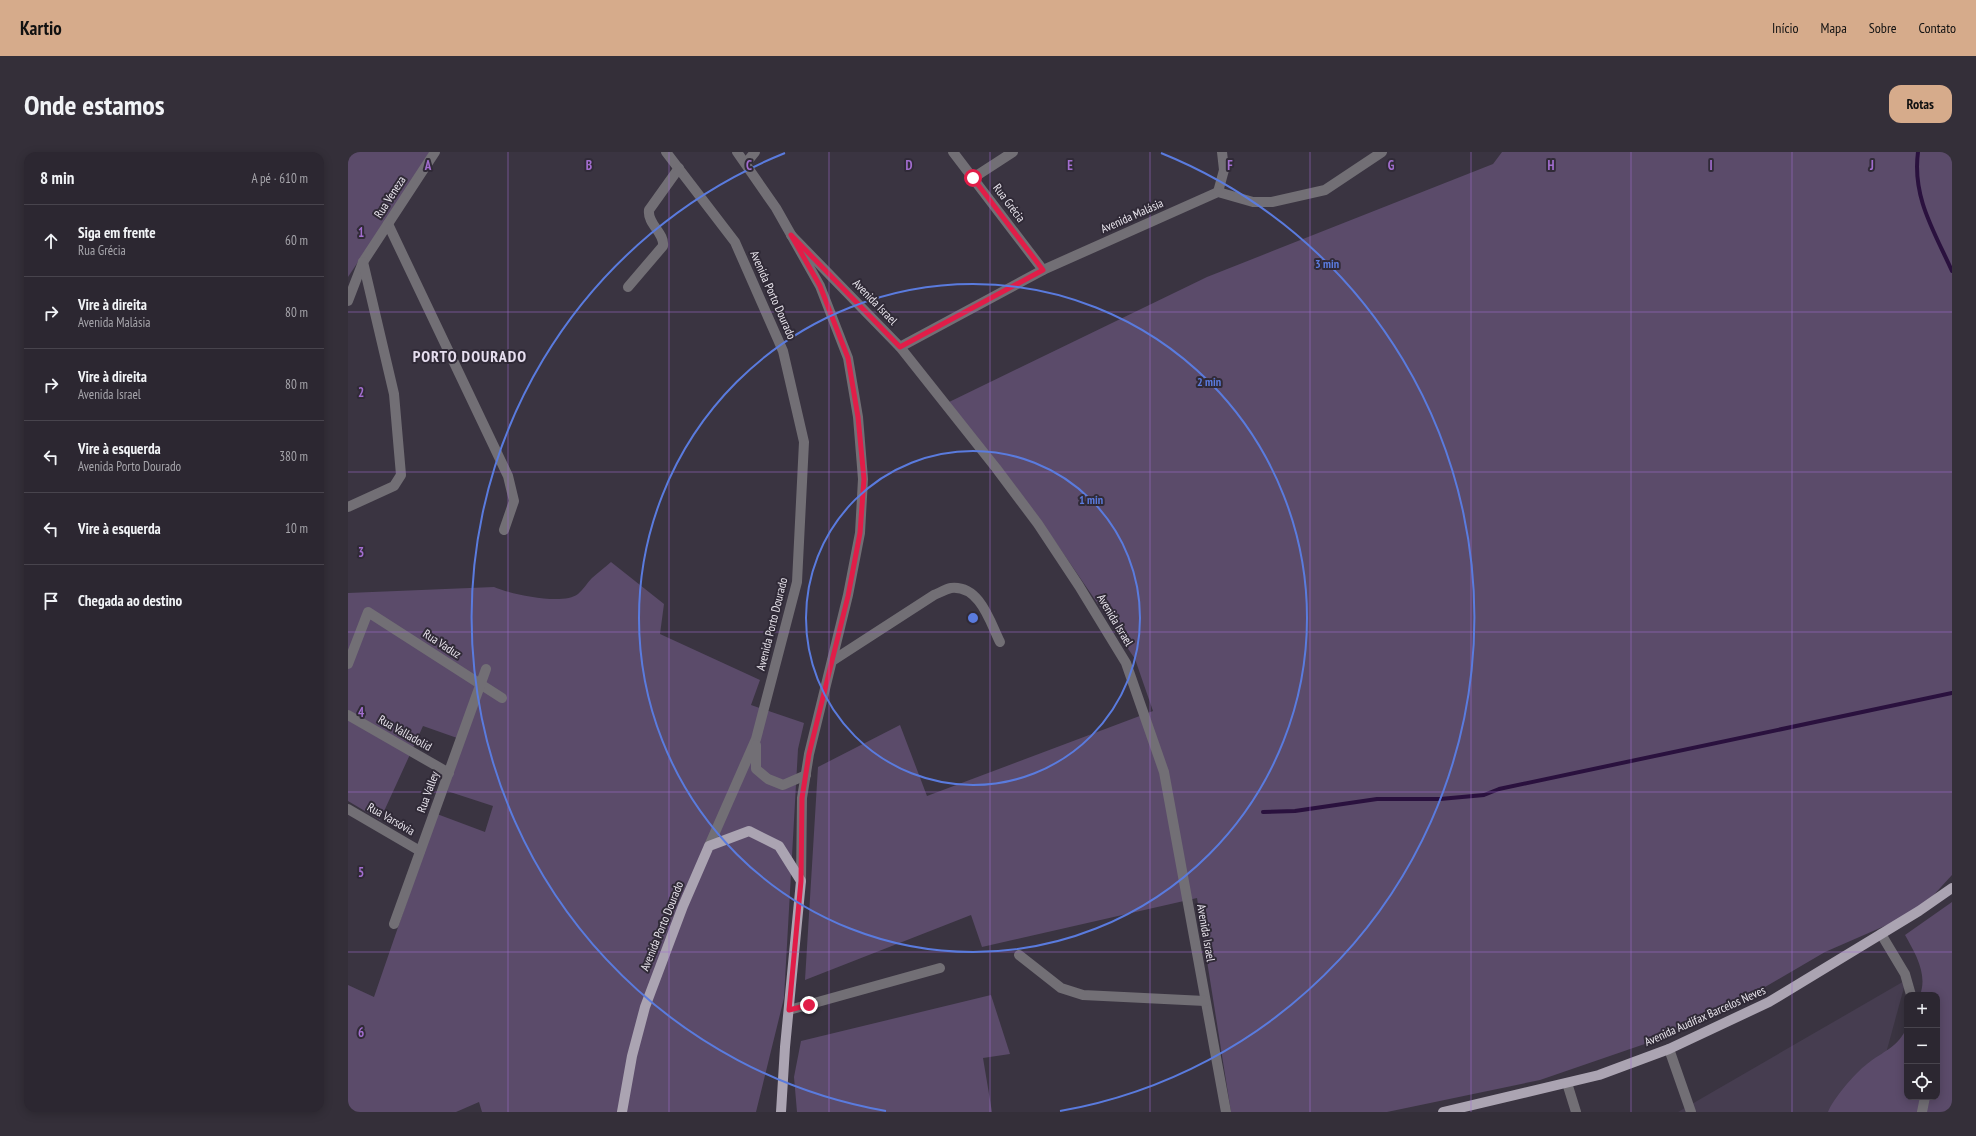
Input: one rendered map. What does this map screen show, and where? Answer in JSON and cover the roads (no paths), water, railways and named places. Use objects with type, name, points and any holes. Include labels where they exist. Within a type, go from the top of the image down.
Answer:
[{"type":"main road","points":[[709,846],[748,831],[779,846],[801,881],[785,1047],[781,1112]]},
{"type":"main road","name":"Avenida Porto Dourado","points":[[622,1112],[632,1056],[644,1007],[683,906],[709,846]]},
{"type":"main road","name":"Avenida Audifax Barcelos Neves","points":[[1443,1112],[1599,1075],[1669,1049],[1769,1002],[1919,911],[1952,888]]},
{"type":"main road","points":[[785,1047],[788,1112]]},
{"type":"street","name":"Rua Veneza","points":[[348,301],[363,262],[435,152]]},
{"type":"street","name":"Avenida Porto Dourado","points":[[666,152],[735,242],[783,351],[804,442],[797,582],[756,739],[709,846]]},
{"type":"street","points":[[737,152],[776,208],[820,286],[829,308],[848,358],[858,417],[864,479],[860,533],[848,596],[809,754],[802,798],[801,881]]},
{"type":"street","points":[[746,163],[754,152]]},
{"type":"street","name":"Rua Grécia","points":[[953,152],[1043,270]]},
{"type":"street","points":[[973,178],[1013,152]]},
{"type":"street","points":[[1222,152],[1224,170],[1218,192],[1253,202],[1266,202],[1325,190],[1382,152]]},
{"type":"street","points":[[628,287],[663,246],[663,240],[648,216],[649,210],[679,168]]},
{"type":"street","name":"Avenida Malásia","points":[[900,347],[1043,270],[1218,192]]},
{"type":"street","points":[[388,224],[508,476],[514,501],[504,530]]},
{"type":"street","name":"Avenida Israel","points":[[791,235],[900,347],[996,468],[1038,524],[1080,586],[1126,663],[1164,772],[1226,1112]]},
{"type":"street","points":[[348,507],[394,486],[401,475],[394,394],[363,262]]},
{"type":"street","points":[[832,662],[934,594],[952,588],[968,591],[981,603],[1000,642]]},
{"type":"street","name":"Rua Vaduz","points":[[348,664],[368,612],[502,698]]},
{"type":"street","name":"Rua Valley","points":[[394,924],[486,669]]},
{"type":"street","name":"Rua Valladolid","points":[[348,715],[449,773]]},
{"type":"street","points":[[756,739],[756,769],[768,780],[783,785],[806,775]]},
{"type":"street","name":"Rua Varsóvia","points":[[348,810],[420,851]]},
{"type":"street","points":[[1881,934],[1905,974],[1910,992]]},
{"type":"street","points":[[1019,955],[1061,988],[1083,995],[1205,1000]]},
{"type":"street","points":[[789,1010],[940,968]]},
{"type":"street","points":[[1669,1049],[1691,1112]]},
{"type":"street","points":[[1566,1083],[1576,1112]]},
{"type":"street","points":[[1922,1112],[1924,1100]]},
{"type":"waterway","points":[[1918,152],[1918,184],[1921,199],[1932,228],[1952,271]]},
{"type":"waterway","points":[[1263,812],[1295,811],[1377,799],[1440,799],[1484,795],[1499,789],[1952,693]]},
{"type":"district","name":"PORTO DOURADO","points":[[470,356]]}]
